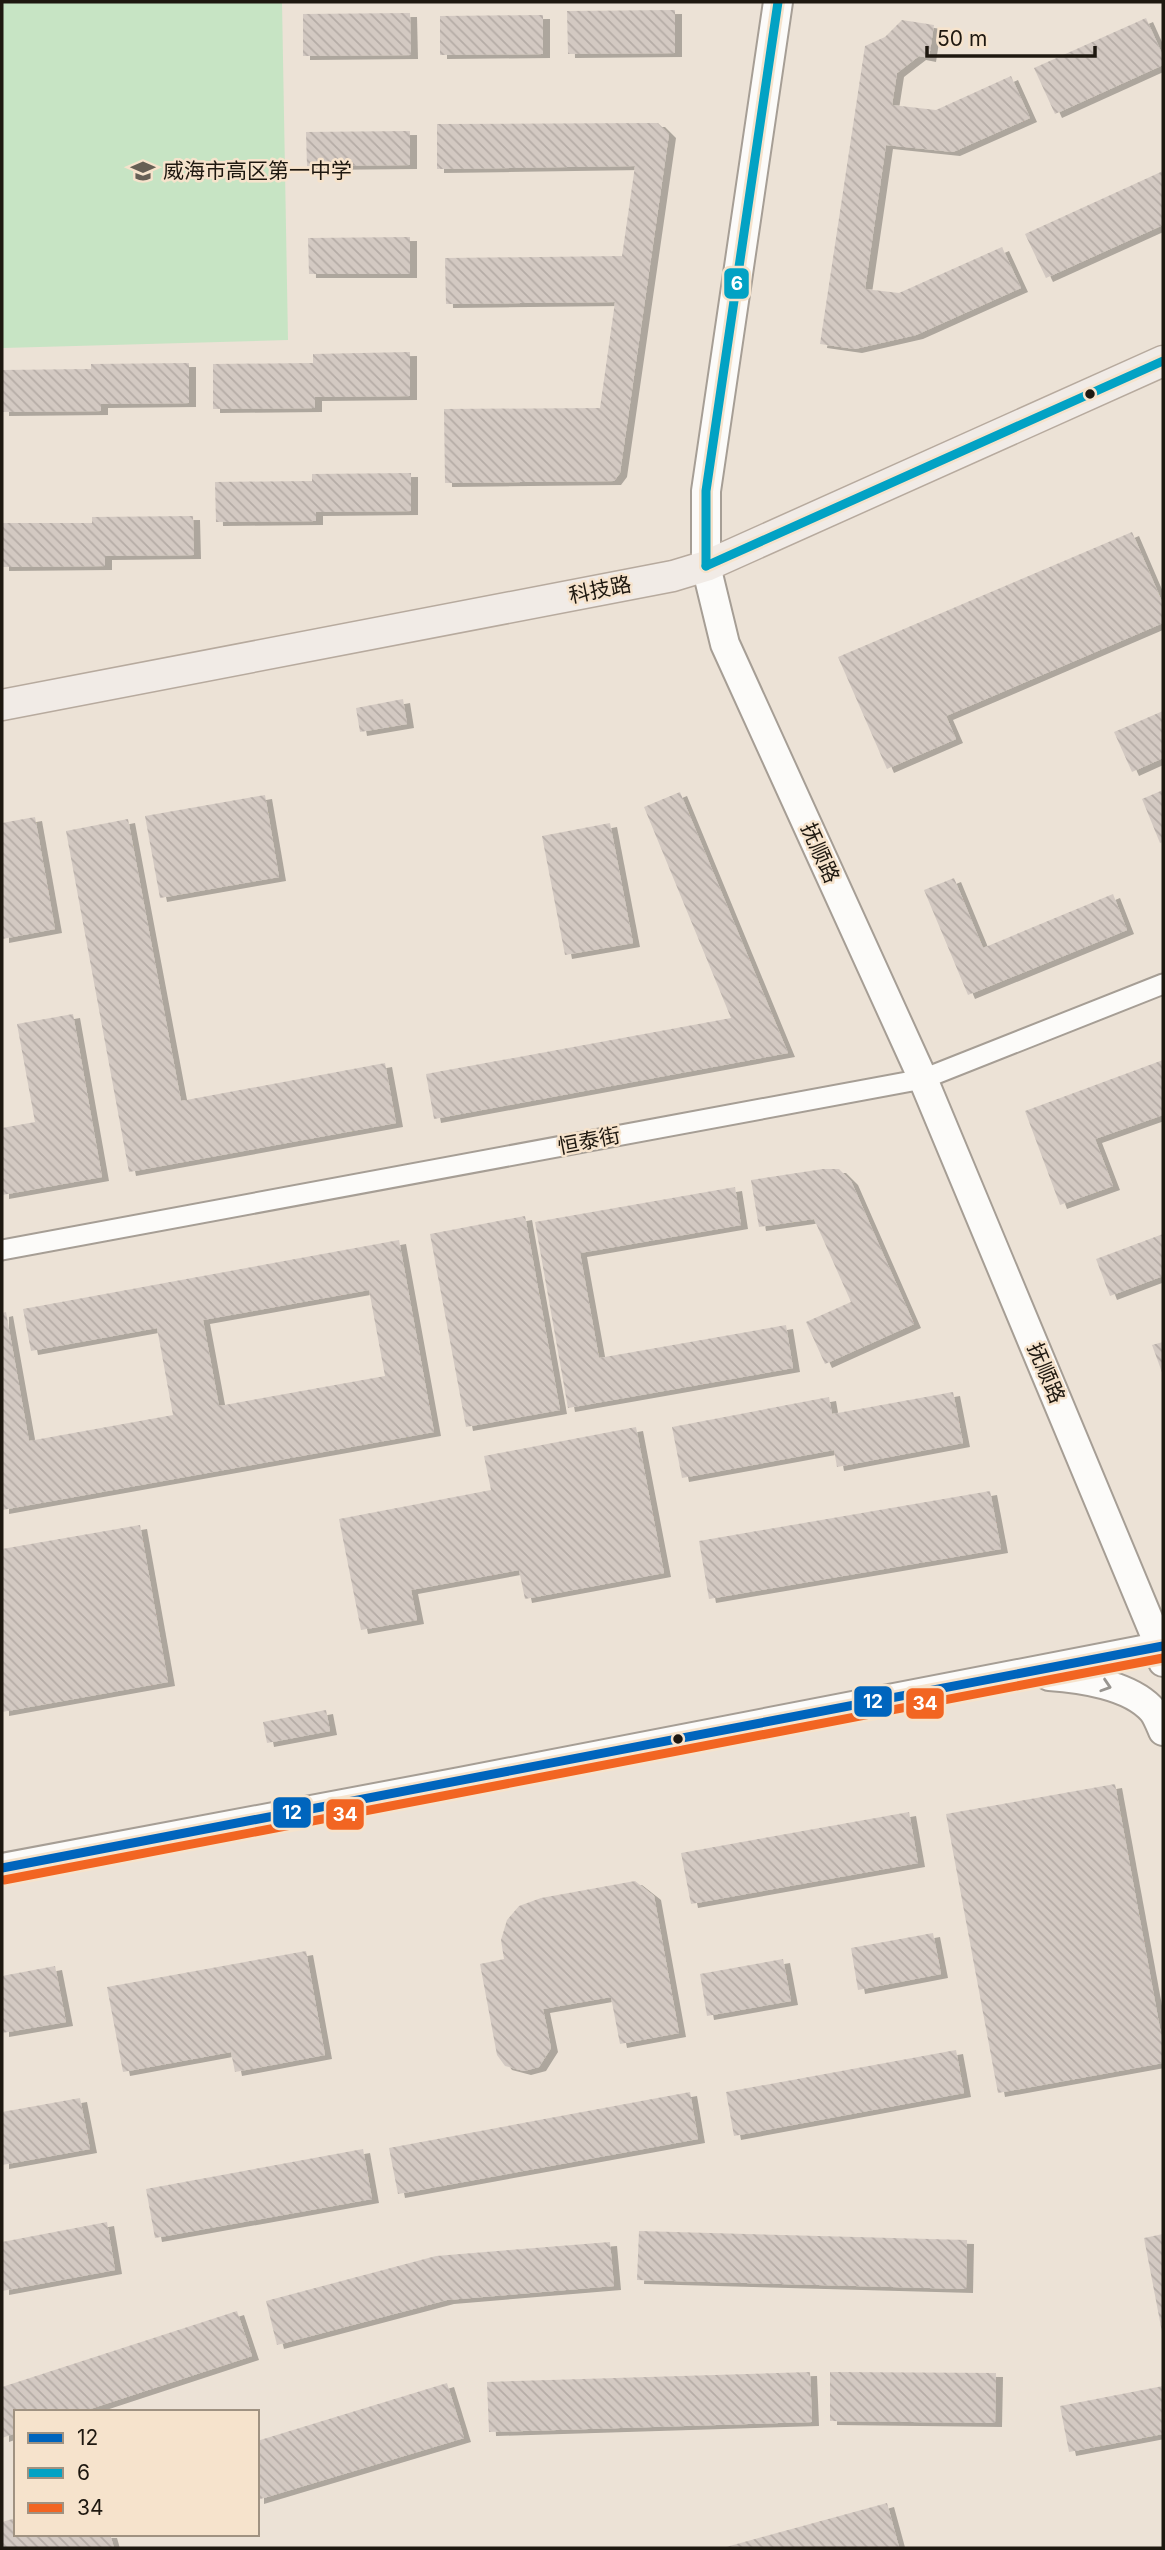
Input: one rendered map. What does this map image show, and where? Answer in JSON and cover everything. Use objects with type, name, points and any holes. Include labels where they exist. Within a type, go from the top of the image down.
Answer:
[{"type":"main road","name":"科技路","points":[[2,705],[673,576],[706,566],[1163,361]]},
{"type":"street","name":"抚顺路","points":[[778,2],[706,491],[706,566],[725,644],[923,1079],[1162,1652]]},
{"type":"street","name":"恒泰街","points":[[2,1251],[923,1079],[1163,984]]},
{"type":"street","points":[[2,1868],[447,1785],[1015,1674],[1162,1652]]},
{"type":"street","points":[[1015,1674],[1081,1678],[1129,1693],[1152,1710],[1163,1731]]},
{"type":"green space","name":"威海市高区第一中学","points":[[2,2],[282,2],[288,340],[3,348]]},
{"type":"building","points":[[675,10],[675,53],[568,54],[567,11]]},
{"type":"building","points":[[410,13],[411,55],[303,56],[303,14]]},
{"type":"building","points":[[543,15],[543,54],[440,55],[440,16]]},
{"type":"building","points":[[1146,18],[1163,56],[1163,65],[1055,114],[1034,68]]},
{"type":"building","points":[[902,20],[934,25],[929,58],[919,56],[897,73],[892,105],[936,110],[1011,76],[1030,118],[953,152],[886,145],[865,289],[899,293],[1002,247],[1021,288],[916,335],[855,349],[820,344],[865,46],[885,37]]},
{"type":"building","points":[[658,123],[669,134],[620,473],[614,481],[445,483],[444,409],[600,408],[615,302],[446,304],[445,258],[622,256],[635,166],[437,169],[437,124]]},
{"type":"building","points":[[410,131],[410,165],[307,166],[306,132]]},
{"type":"building","points":[[1163,171],[1163,225],[1046,278],[1025,234]]},
{"type":"building","points":[[410,237],[410,274],[309,274],[308,238]]},
{"type":"building","points":[[410,352],[410,396],[315,397],[315,408],[213,409],[213,364],[313,363],[313,354]]},
{"type":"building","points":[[189,363],[189,403],[101,404],[101,411],[2,412],[2,370],[91,369],[91,364]]},
{"type":"building","points":[[411,473],[411,511],[316,512],[316,521],[216,522],[215,482],[312,481],[312,474]]},
{"type":"building","points":[[193,516],[194,555],[105,556],[105,566],[2,567],[2,523],[92,523],[92,517]]},
{"type":"building","points":[[1132,532],[1163,604],[1163,623],[946,716],[956,739],[887,769],[838,657]]},
{"type":"building","points":[[403,699],[407,724],[360,732],[356,708]]},
{"type":"building","points":[[1163,711],[1163,758],[1132,772],[1114,732]]},
{"type":"building","points":[[1163,790],[1163,842],[1160,843],[1142,799]]},
{"type":"building","points":[[680,792],[788,1053],[434,1119],[426,1074],[731,1018],[644,807]]},
{"type":"building","points":[[265,795],[279,877],[160,898],[145,816]]},
{"type":"building","points":[[35,817],[55,929],[2,939],[2,823]]},
{"type":"building","points":[[128,819],[181,1101],[385,1063],[396,1123],[129,1172],[66,831]]},
{"type":"building","points":[[610,823],[633,943],[565,955],[542,836]]},
{"type":"building","points":[[954,878],[983,948],[1113,894],[1127,930],[968,995],[924,890]]},
{"type":"building","points":[[73,1014],[102,1177],[2,1195],[2,1128],[35,1122],[17,1024]]},
{"type":"building","points":[[1163,1060],[1163,1115],[1095,1139],[1113,1186],[1060,1205],[1025,1111]]},
{"type":"building","points":[[839,1169],[851,1181],[914,1324],[825,1364],[806,1322],[851,1302],[814,1219],[759,1227],[751,1180]]},
{"type":"building","points":[[735,1187],[741,1225],[580,1253],[599,1358],[786,1325],[793,1368],[568,1408],[535,1222]]},
{"type":"building","points":[[525,1216],[560,1410],[466,1427],[430,1234]]},
{"type":"building","points":[[1163,1234],[1163,1276],[1110,1296],[1096,1259]]},
{"type":"building","points":[[399,1240],[434,1432],[2,1510],[2,1313],[6,1312],[29,1441],[173,1415],[157,1328],[31,1351],[23,1309]],"holes":[[[369,1290],[385,1376],[219,1406],[203,1320]]]},
{"type":"building","points":[[1163,1342],[1163,1375],[1152,1345]]},
{"type":"building","points":[[953,1392],[963,1443],[837,1467],[834,1450],[682,1478],[672,1427],[829,1397],[832,1414]]},
{"type":"building","points":[[636,1427],[664,1573],[525,1599],[519,1570],[411,1590],[417,1620],[361,1630],[339,1519],[491,1490],[484,1456]]},
{"type":"building","points":[[990,1491],[1001,1549],[709,1599],[699,1541]]},
{"type":"building","points":[[140,1525],[168,1682],[2,1712],[2,1549]]},
{"type":"building","points":[[326,1710],[330,1731],[267,1743],[263,1722]]},
{"type":"building","points":[[1115,1784],[1163,2045],[1163,2063],[998,2093],[946,1814]]},
{"type":"building","points":[[909,1812],[918,1863],[691,1904],[681,1853]]},
{"type":"building","points":[[635,1881],[654,1896],[679,2033],[620,2044],[611,1997],[543,2009],[551,2048],[539,2067],[524,2071],[505,2066],[497,2055],[480,1964],[504,1959],[501,1940],[507,1920],[519,1906],[541,1898]]},
{"type":"building","points":[[933,1933],[941,1974],[858,1990],[851,1948]]},
{"type":"building","points":[[306,1951],[325,2055],[235,2072],[231,2052],[123,2072],[107,1987]]},
{"type":"building","points":[[783,1959],[791,2001],[707,2016],[700,1974]]},
{"type":"building","points":[[55,1966],[66,2022],[2,2033],[2,1976]]},
{"type":"building","points":[[956,2050],[964,2093],[734,2136],[726,2092]]},
{"type":"building","points":[[690,2092],[698,2139],[398,2194],[389,2148]]},
{"type":"building","points":[[80,2098],[90,2149],[2,2165],[2,2112]]},
{"type":"building","points":[[363,2149],[372,2199],[155,2238],[146,2189]]},
{"type":"building","points":[[107,2222],[115,2270],[2,2291],[2,2242]]},
{"type":"building","points":[[639,2231],[967,2240],[966,2289],[637,2280]]},
{"type":"building","points":[[1163,2234],[1163,2332],[1162,2332],[1144,2238]]},
{"type":"building","points":[[610,2242],[614,2286],[447,2300],[277,2345],[266,2301],[436,2256]]},
{"type":"building","points":[[237,2311],[252,2356],[87,2410],[14,2410],[14,2434],[2,2438],[2,2387]]},
{"type":"building","points":[[810,2372],[812,2422],[489,2432],[487,2382]]},
{"type":"building","points":[[830,2372],[996,2373],[995,2423],[830,2421]]},
{"type":"building","points":[[447,2383],[464,2438],[259,2499],[259,2440]]},
{"type":"building","points":[[1163,2386],[1163,2434],[1069,2452],[1060,2406]]},
{"type":"building","points":[[887,2503],[899,2547],[726,2547]]},
{"type":"building","points":[[14,2519],[14,2536],[111,2536],[114,2548],[2,2548],[2,2522]]},
{"type":"transit line","name":"6","points":[[706,566],[706,491],[778,2]]},
{"type":"transit line","name":"6","points":[[706,566],[1163,361]]},
{"type":"transit line","name":"12","points":[[2,1868],[1163,1646]]},
{"type":"transit line","name":"34","points":[[4,1880],[1163,1658]]},
{"type":"place","name":"威海市高区第一中学","points":[[143,171]]}]
